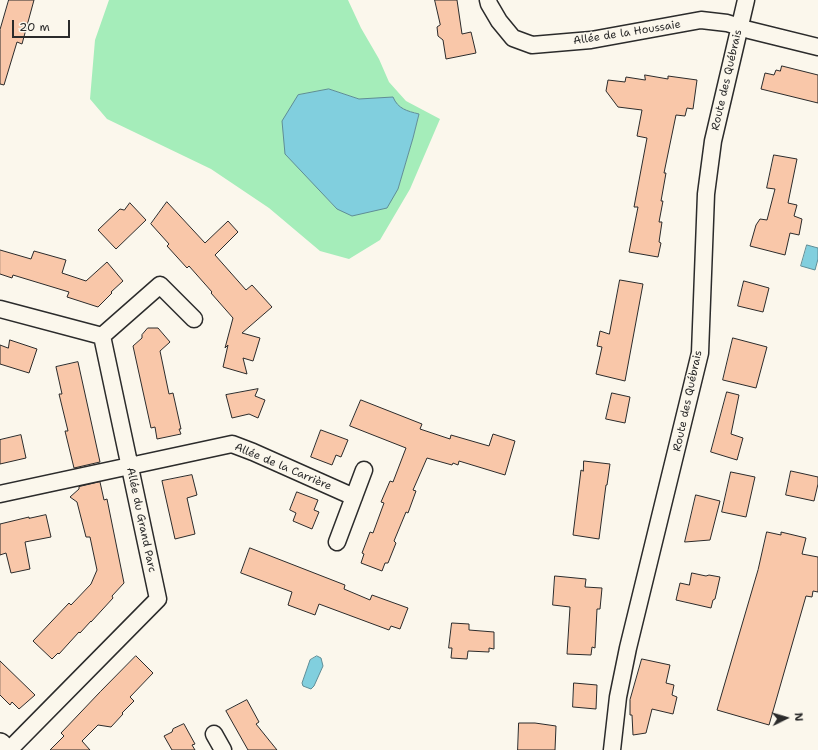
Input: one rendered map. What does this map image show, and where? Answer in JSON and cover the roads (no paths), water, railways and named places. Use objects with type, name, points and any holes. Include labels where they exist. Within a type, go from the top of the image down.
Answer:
[{"type":"street","name":"Allée de la Houssaie","points":[[488,0],[499,21],[513,38],[532,45],[591,40],[701,20],[727,23],[818,48]]},
{"type":"street","name":"Route des Québrais","points":[[612,750],[618,697],[628,648],[700,353],[706,194],[713,141],[746,0]]},
{"type":"street","points":[[0,309],[102,336],[160,285],[194,320]]},
{"type":"street","name":"Allée du Grand Parc","points":[[8,750],[158,599],[102,336]]},
{"type":"street","name":"Allée de la Carrière","points":[[0,494],[232,444],[354,497]]},
{"type":"street","points":[[337,542],[364,470]]},
{"type":"street","points":[[214,734],[223,750]]},
{"type":"street","points":[[0,744],[8,750]]},
{"type":"water","points":[[329,89],[359,99],[393,97],[400,107],[419,114],[398,189],[387,208],[352,216],[337,209],[285,154],[282,121],[298,95]]},
{"type":"water","points":[[807,245],[818,248],[818,259],[815,270],[801,266]]},
{"type":"water","points":[[317,656],[321,658],[323,666],[314,686],[311,689],[303,686],[302,683],[310,660]]}]
